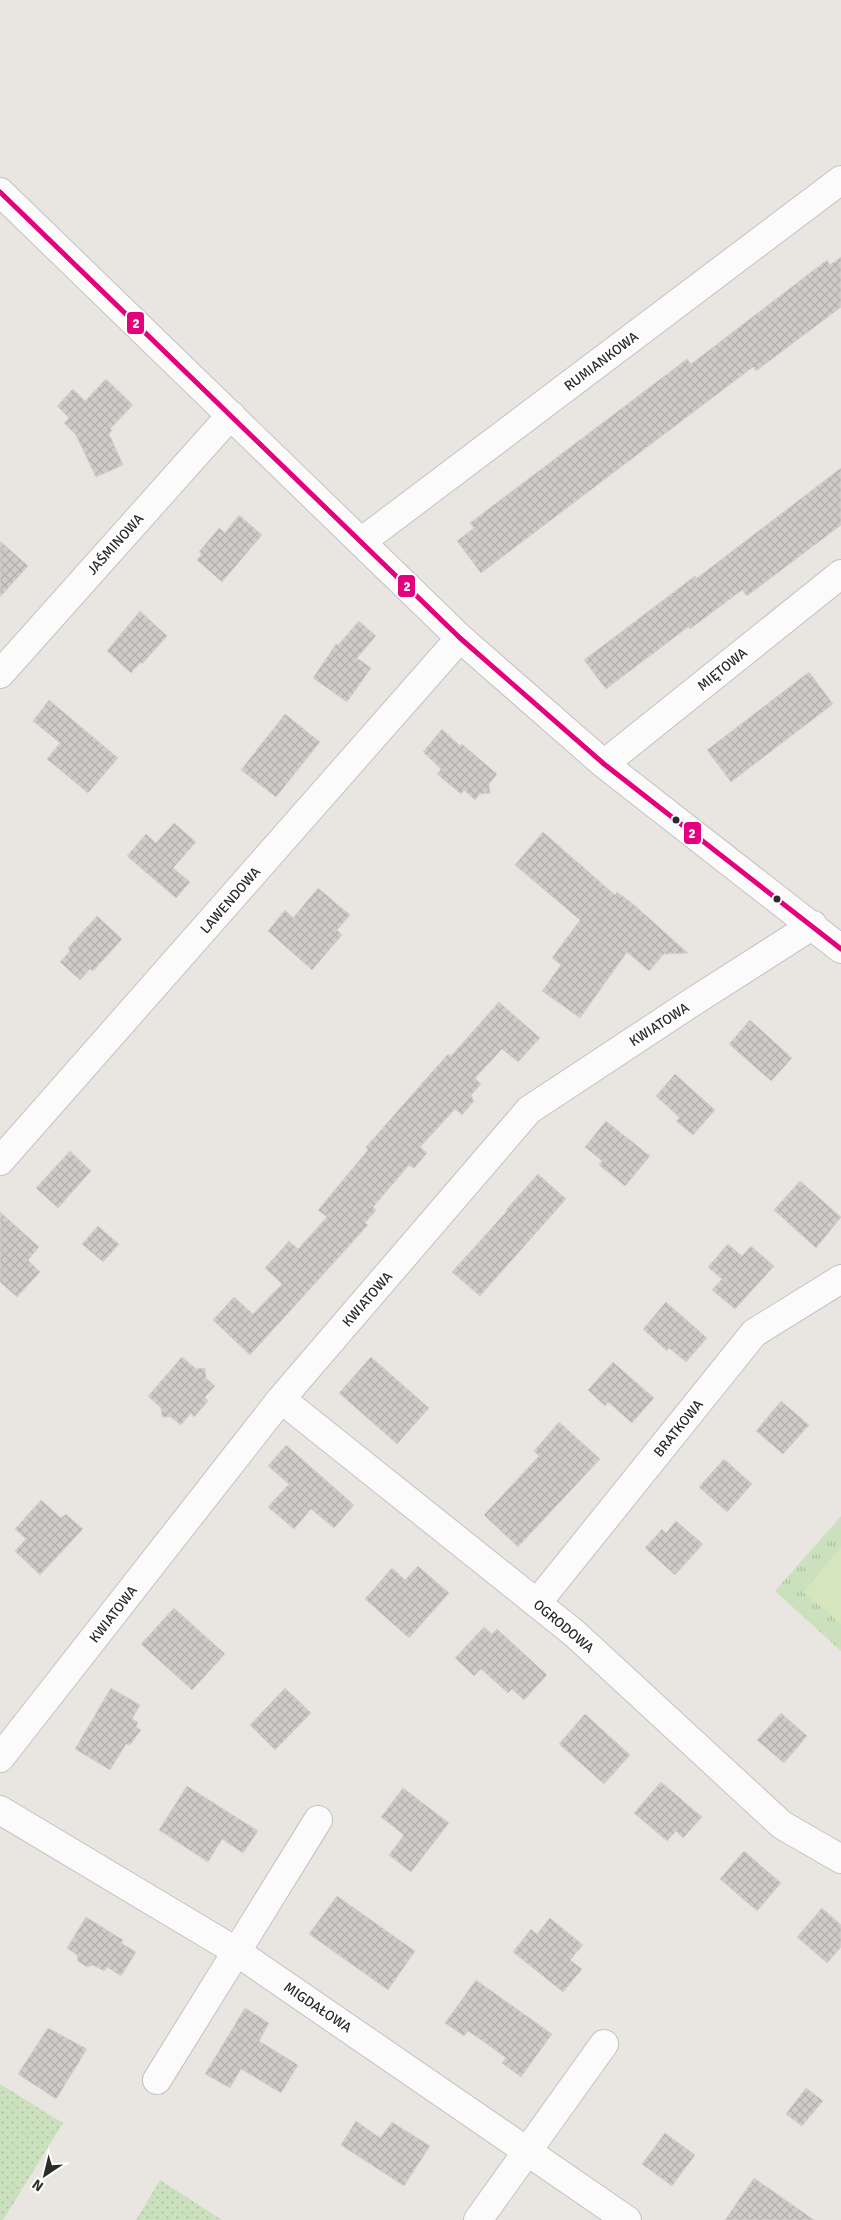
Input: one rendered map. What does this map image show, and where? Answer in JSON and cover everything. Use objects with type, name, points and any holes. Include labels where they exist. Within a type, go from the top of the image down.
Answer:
[{"type":"street","name":"RUMIANKOWA","points":[[361,542],[841,180]]},
{"type":"street","points":[[0,192],[460,638],[604,764],[813,925],[841,949]]},
{"type":"street","name":"JAŚMINOWA","points":[[0,674],[231,415]]},
{"type":"street","name":"MIĘTOWA","points":[[604,764],[841,574]]},
{"type":"street","name":"LAWENDOWA","points":[[0,1161],[460,638]]},
{"type":"street","name":"KWIATOWA","points":[[0,1758],[281,1399],[529,1110],[813,925]]},
{"type":"street","name":"BRATKOWA","points":[[537,1603],[754,1333],[841,1279]]},
{"type":"street","name":"OGRODOWA","points":[[281,1399],[574,1633],[782,1825],[841,1859]]},
{"type":"street","name":"MIGDAŁOWA","points":[[0,1810],[236,1951],[528,2150],[627,2220]]},
{"type":"street","points":[[157,2080],[318,1820]]},
{"type":"street","points":[[478,2220],[604,2044]]},
{"type":"green space","points":[[841,1516],[841,1651],[775,1591]]},
{"type":"green space","points":[[841,1547],[841,1624],[803,1592]]},
{"type":"green space","points":[[0,2084],[63,2123],[3,2220],[0,2220]]},
{"type":"green space","points":[[160,2180],[222,2220],[136,2220]]},
{"type":"building","points":[[841,257],[841,307],[756,371],[753,367],[481,573],[457,541],[474,528],[470,523],[687,359],[691,364],[827,260],[830,265]]},
{"type":"building","points":[[106,379],[133,405],[110,429],[112,430],[109,434],[123,465],[96,477],[76,435],[64,423],[69,418],[57,406],[73,389],[85,401]]},
{"type":"building","points":[[841,468],[841,525],[747,596],[742,590],[690,629],[688,627],[606,689],[584,660],[695,576],[697,578]]},
{"type":"building","points":[[239,515],[262,535],[222,582],[197,560],[202,554],[199,552],[219,528],[225,533]]},
{"type":"building","points":[[0,541],[28,566],[0,597]]},
{"type":"building","points":[[140,611],[167,636],[142,664],[141,662],[131,673],[107,651]]},
{"type":"building","points":[[359,621],[376,636],[357,658],[371,668],[347,702],[313,678],[336,644],[338,645]]},
{"type":"building","points":[[809,672],[833,704],[731,782],[707,750]]},
{"type":"building","points":[[49,700],[118,758],[88,793],[47,759],[60,743],[33,721]]},
{"type":"building","points":[[285,714],[320,742],[276,797],[241,770]]},
{"type":"building","points":[[442,729],[460,746],[462,744],[497,774],[489,784],[490,793],[480,794],[475,800],[464,790],[461,794],[437,774],[441,769],[423,752]]},
{"type":"building","points":[[174,823],[196,842],[173,868],[190,882],[176,898],[127,856],[146,834],[156,843]]},
{"type":"building","points":[[543,832],[615,895],[617,892],[633,904],[688,953],[664,954],[649,971],[627,952],[580,1018],[542,991],[561,965],[552,958],[580,920],[515,865]]},
{"type":"building","points":[[318,888],[350,915],[337,930],[342,935],[312,970],[268,931],[285,910],[293,918]]},
{"type":"building","points":[[97,916],[122,939],[93,971],[90,969],[80,980],[60,962],[70,951],[68,948]]},
{"type":"building","points":[[499,1002],[540,1038],[518,1062],[502,1049],[475,1078],[481,1084],[471,1095],[474,1101],[462,1115],[455,1109],[420,1147],[427,1153],[414,1168],[409,1165],[373,1207],[376,1210],[365,1223],[368,1225],[250,1355],[213,1320],[234,1297],[253,1314],[282,1284],[265,1268],[289,1241],[298,1249],[327,1217],[318,1210],[368,1150],[366,1147],[448,1054],[451,1056]]},
{"type":"building","points":[[750,1020],[792,1058],[771,1081],[729,1044]]},
{"type":"building","points":[[675,1074],[715,1110],[693,1135],[676,1121],[680,1118],[656,1096]]},
{"type":"building","points":[[606,1121],[650,1156],[625,1186],[599,1165],[602,1161],[585,1147]]},
{"type":"building","points":[[70,1151],[91,1171],[58,1208],[36,1188]]},
{"type":"building","points":[[538,1174],[566,1199],[480,1296],[452,1272]]},
{"type":"building","points":[[800,1181],[841,1217],[816,1248],[774,1210]]},
{"type":"building","points":[[0,1212],[39,1247],[28,1260],[40,1272],[17,1297],[0,1282]]},
{"type":"building","points":[[98,1226],[119,1244],[103,1262],[82,1244]]},
{"type":"building","points":[[728,1244],[742,1256],[751,1246],[774,1266],[735,1309],[712,1290],[722,1279],[708,1267]]},
{"type":"building","points":[[666,1302],[707,1338],[686,1362],[669,1348],[667,1351],[643,1329]]},
{"type":"building","points":[[182,1357],[196,1369],[205,1368],[206,1378],[215,1386],[205,1397],[208,1401],[194,1417],[191,1413],[181,1425],[171,1417],[162,1417],[161,1408],[148,1396]]},
{"type":"building","points":[[371,1357],[429,1408],[397,1444],[339,1393]]},
{"type":"building","points":[[613,1362],[654,1398],[632,1423],[608,1402],[605,1406],[588,1390]]},
{"type":"building","points":[[781,1401],[809,1425],[783,1454],[756,1431]]},
{"type":"building","points":[[559,1422],[600,1459],[518,1547],[484,1515],[539,1456],[534,1451]]},
{"type":"building","points":[[286,1445],[354,1505],[334,1528],[311,1509],[294,1529],[268,1507],[289,1484],[268,1466]]},
{"type":"building","points":[[724,1459],[752,1484],[727,1512],[699,1487]]},
{"type":"building","points":[[41,1500],[61,1518],[66,1514],[83,1529],[40,1575],[15,1551],[26,1539],[15,1529]]},
{"type":"building","points":[[676,1521],[703,1544],[675,1575],[645,1548],[662,1529],[666,1533]]},
{"type":"building","points":[[418,1566],[449,1593],[409,1638],[365,1599],[392,1568],[405,1580]]},
{"type":"building","points":[[174,1608],[225,1654],[192,1690],[141,1644]]},
{"type":"building","points":[[484,1627],[492,1634],[497,1629],[547,1675],[524,1700],[512,1689],[508,1693],[481,1669],[474,1676],[455,1658]]},
{"type":"building","points":[[111,1688],[140,1705],[132,1719],[138,1722],[136,1727],[141,1730],[130,1745],[126,1744],[110,1770],[75,1749]]},
{"type":"building","points":[[285,1688],[311,1713],[275,1750],[250,1725]]},
{"type":"building","points":[[781,1713],[807,1736],[784,1763],[757,1740]]},
{"type":"building","points":[[585,1714],[630,1755],[604,1784],[559,1744]]},
{"type":"building","points":[[661,1782],[702,1817],[683,1838],[676,1831],[667,1841],[634,1813]]},
{"type":"building","points":[[187,1786],[258,1831],[243,1853],[222,1839],[208,1862],[159,1830]]},
{"type":"building","points":[[403,1788],[449,1823],[411,1872],[389,1855],[404,1835],[381,1817]]},
{"type":"building","points":[[744,1851],[781,1883],[757,1911],[720,1879]]},
{"type":"building","points":[[337,1896],[415,1951],[388,1990],[309,1934]]},
{"type":"building","points":[[822,1908],[841,1925],[841,1947],[827,1963],[797,1937]]},
{"type":"building","points":[[86,1917],[123,1940],[121,1943],[136,1952],[121,1976],[107,1967],[104,1971],[93,1965],[87,1967],[78,1961],[77,1955],[67,1948]]},
{"type":"building","points":[[550,1918],[583,1945],[570,1960],[582,1969],[563,1992],[513,1952],[531,1929],[537,1934]]},
{"type":"building","points":[[476,1980],[552,2034],[521,2077],[502,2063],[506,2058],[487,2044],[468,2031],[464,2036],[445,2023]]},
{"type":"building","points":[[245,2008],[269,2023],[259,2041],[298,2065],[281,2093],[241,2069],[230,2088],[205,2074]]},
{"type":"building","points":[[48,2028],[87,2049],[56,2099],[18,2074]]},
{"type":"building","points":[[806,2088],[823,2101],[802,2126],[786,2114]]},
{"type":"building","points":[[356,2121],[380,2138],[392,2122],[430,2146],[404,2186],[341,2145]]},
{"type":"building","points":[[665,2133],[695,2155],[672,2186],[642,2164]]},
{"type":"building","points":[[754,2178],[814,2220],[725,2220]]},
{"type":"transit line","name":"2","points":[[0,192],[460,638],[604,764],[841,949]]}]
